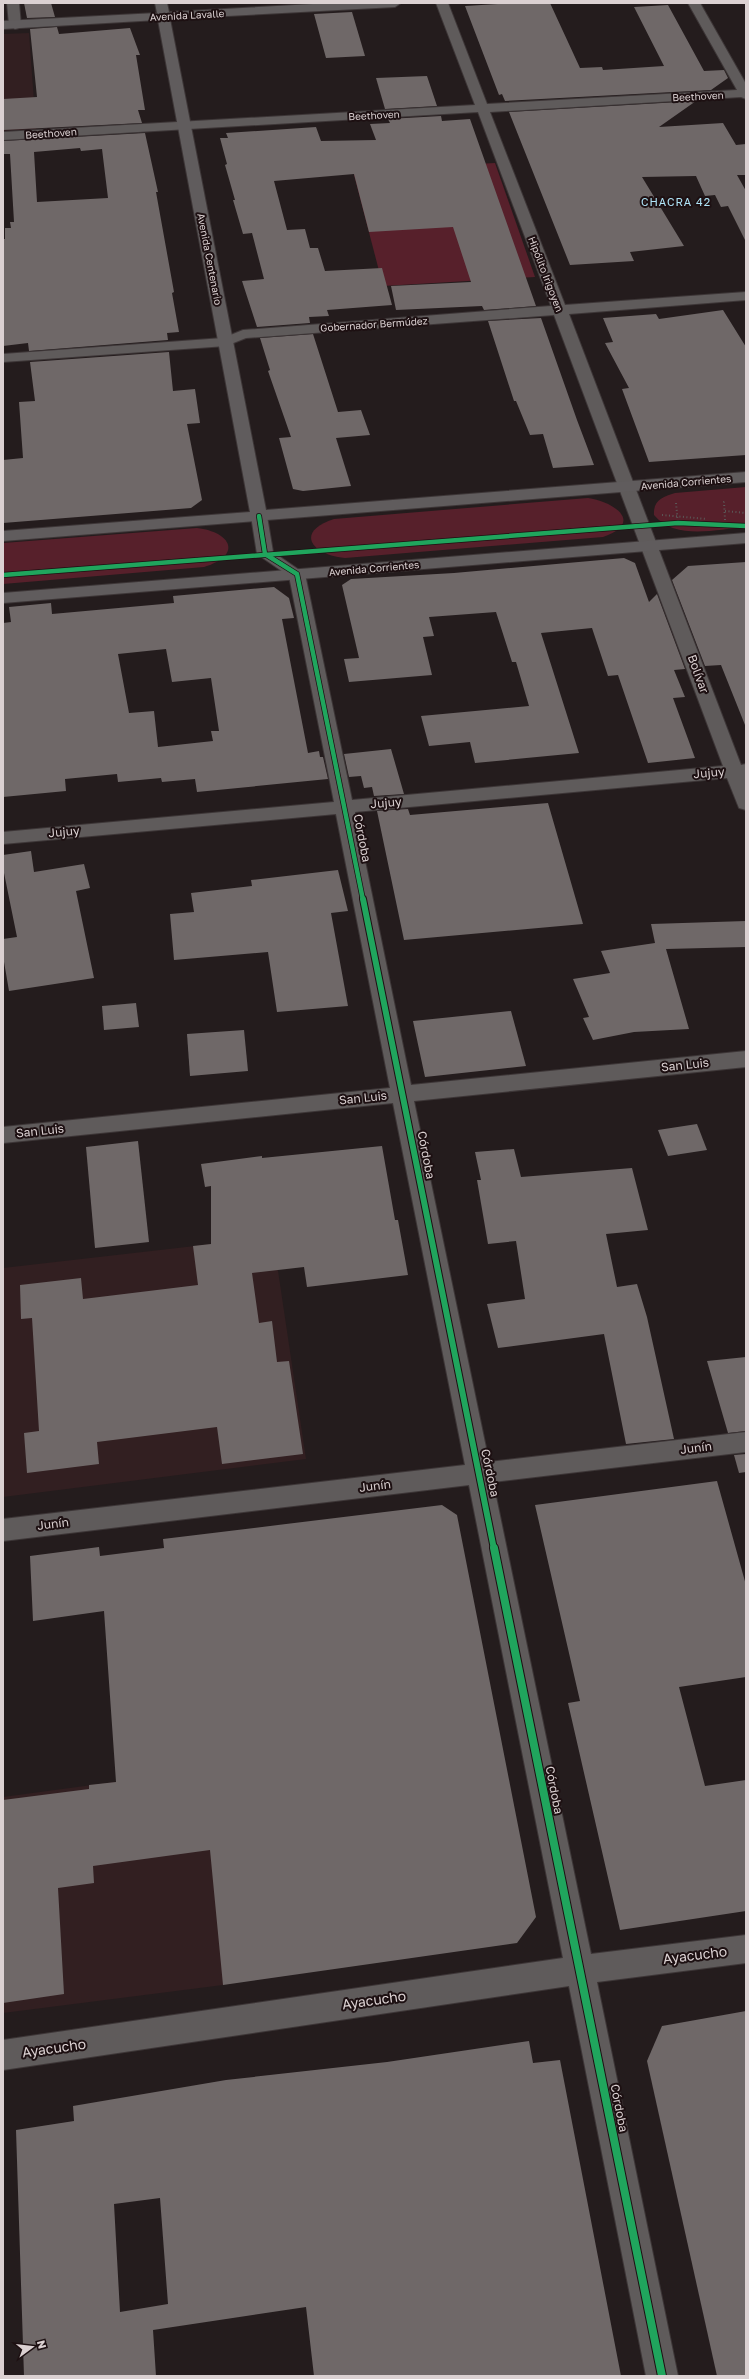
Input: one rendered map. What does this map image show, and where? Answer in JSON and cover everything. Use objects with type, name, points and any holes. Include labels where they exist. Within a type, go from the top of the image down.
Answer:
[{"type":"main road","name":"Avenida Lavalle","points":[[9,25],[162,10],[387,3]]},
{"type":"main road","name":"Avenida Centenario","points":[[162,10],[258,516]]},
{"type":"main road","name":"Avenida Corrientes","points":[[3,536],[746,477]]},
{"type":"main road","name":"Avenida Corrientes","points":[[3,598],[746,538]]},
{"type":"street","points":[[9,25],[13,3]]},
{"type":"street","name":"Hipólito Irigoyen","points":[[442,3],[650,545]]},
{"type":"street","points":[[694,3],[746,94]]},
{"type":"street","name":"Beethoven","points":[[3,136],[746,94]]},
{"type":"street","name":"Gobernador Bermúdez","points":[[3,358],[226,342],[243,334],[746,296]]},
{"type":"street","points":[[258,516],[265,554],[297,574]]},
{"type":"street","name":"Bolívar","points":[[650,545],[740,771],[746,804]]},
{"type":"street","name":"Córdoba","points":[[297,574],[662,2376]]},
{"type":"street","name":"Jujuy","points":[[3,838],[740,771]]},
{"type":"street","name":"San Luis","points":[[3,1135],[746,1058]]},
{"type":"street","name":"Junín","points":[[3,1530],[746,1442]]},
{"type":"street","name":"Ayacucho","points":[[3,2055],[580,1970],[746,1949]]},
{"type":"path","points":[[674,482],[680,543]]},
{"type":"path","points":[[725,520],[724,502],[730,498]]},
{"type":"path","points":[[724,512],[746,513]]},
{"type":"path","points":[[640,519],[712,519]]},
{"type":"path","points":[[640,519],[677,519],[732,523]]},
{"type":"path","points":[[719,520],[725,520],[732,523]]},
{"type":"shaded area","points":[[29,33],[36,129],[3,131],[3,34]]},
{"type":"shaded area","points":[[495,163],[535,277],[383,286],[353,171]]},
{"type":"shaded area","points":[[746,487],[746,527],[697,532],[685,531],[663,523],[654,515],[655,506],[657,503],[663,498],[675,493]]},
{"type":"shaded area","points":[[588,498],[598,500],[615,508],[621,514],[623,520],[622,526],[603,537],[345,558],[333,556],[316,548],[312,542],[311,536],[314,530],[322,524],[334,519]]},
{"type":"shaded area","points":[[197,528],[209,530],[218,534],[228,544],[228,550],[224,556],[216,562],[204,567],[3,584],[3,543]]},
{"type":"shaded area","points":[[273,1237],[306,1459],[3,1497],[3,1268]]},
{"type":"shaded area","points":[[315,1755],[223,1985],[3,2013],[3,1797]]},
{"type":"building","points":[[24,3],[51,3],[55,17],[27,18]]},
{"type":"building","points":[[514,3],[550,3],[580,68],[602,67],[603,70],[664,66],[634,7],[668,5],[704,71],[724,70],[728,78],[711,90],[505,101],[502,94],[499,95],[465,6]]},
{"type":"building","points":[[352,12],[365,56],[326,58],[314,14]]},
{"type":"building","points":[[57,27],[59,34],[130,28],[140,55],[136,55],[145,110],[138,110],[142,123],[3,130],[3,99],[37,97],[30,29]]},
{"type":"building","points":[[427,76],[437,106],[385,109],[376,78]]},
{"type":"building","points":[[696,101],[659,127],[723,123],[736,145],[746,144],[746,175],[737,175],[746,191],[746,242],[728,206],[721,207],[715,195],[705,196],[696,176],[642,177],[684,246],[630,252],[634,261],[570,265],[509,112]]},
{"type":"building","points":[[441,116],[442,121],[470,119],[536,306],[484,310],[482,306],[396,310],[391,286],[471,282],[453,227],[369,232],[354,174],[274,181],[287,230],[305,229],[310,248],[318,248],[325,271],[382,268],[392,305],[327,310],[329,316],[309,317],[310,323],[257,327],[242,281],[264,279],[252,233],[243,234],[233,200],[235,200],[225,165],[227,164],[220,138],[228,138],[226,133],[316,127],[321,141],[376,140],[370,124],[390,123],[388,119]]},
{"type":"building","points":[[145,133],[158,192],[156,192],[174,292],[172,293],[179,332],[167,333],[168,340],[29,351],[28,343],[3,346],[3,239],[5,239],[5,228],[11,228],[10,222],[14,222],[10,154],[3,154],[3,141]],"holes":[[[80,148],[81,151],[102,149],[108,198],[37,202],[34,152]]]},
{"type":"building","points":[[723,310],[746,347],[746,455],[649,462],[622,389],[629,388],[605,343],[613,342],[603,318],[656,314],[659,319]]},
{"type":"building","points":[[541,318],[594,465],[553,468],[543,434],[530,435],[516,401],[514,401],[488,321]]},
{"type":"building","points":[[313,334],[338,412],[361,410],[370,435],[336,438],[351,486],[303,491],[293,489],[279,438],[291,437],[268,371],[270,370],[260,338]]},
{"type":"building","points":[[169,352],[173,391],[195,389],[200,423],[187,424],[202,500],[191,508],[3,523],[3,460],[23,458],[19,402],[35,401],[30,362]]},
{"type":"building","points":[[624,558],[635,563],[649,602],[657,594],[685,669],[674,670],[685,697],[673,698],[695,758],[648,763],[618,675],[608,676],[592,628],[541,633],[579,753],[475,763],[470,742],[429,746],[421,716],[529,706],[516,662],[512,662],[496,612],[429,617],[434,636],[423,637],[432,675],[349,682],[344,659],[359,658],[342,585],[351,579],[454,573]]},
{"type":"building","points":[[746,562],[745,725],[721,665],[705,666],[672,580],[688,566]]},
{"type":"building","points":[[274,587],[289,598],[294,618],[282,619],[308,753],[319,751],[320,757],[323,757],[328,779],[197,792],[195,779],[162,782],[161,778],[118,782],[117,774],[65,779],[66,791],[3,797],[3,623],[11,622],[9,607],[51,603],[52,614],[174,603],[173,596]],"holes":[[[166,649],[172,682],[211,678],[219,731],[211,731],[213,741],[158,747],[154,711],[129,713],[118,654]]]},
{"type":"building","points":[[391,749],[404,794],[374,796],[372,787],[364,788],[361,776],[349,777],[344,754]]},
{"type":"building","points":[[548,803],[583,924],[404,940],[377,811],[408,809],[410,815]]},
{"type":"building","points":[[31,851],[34,872],[84,864],[90,888],[76,891],[94,978],[9,991],[3,956],[3,939],[17,937],[3,868],[3,855]]},
{"type":"building","points":[[338,870],[348,911],[331,913],[348,1006],[277,1012],[268,952],[174,960],[170,914],[194,912],[191,893],[252,886],[251,880]]},
{"type":"building","points":[[746,921],[746,947],[666,949],[689,1029],[634,1032],[593,1040],[583,1018],[589,1017],[573,979],[610,973],[601,951],[655,943],[651,924]]},
{"type":"building","points":[[136,1003],[139,1027],[104,1030],[102,1006]]},
{"type":"building","points":[[511,1011],[526,1066],[425,1077],[413,1021]]},
{"type":"building","points":[[244,1030],[248,1071],[190,1076],[187,1034]]},
{"type":"building","points":[[697,1124],[707,1150],[668,1156],[658,1130]]},
{"type":"building","points":[[138,1141],[149,1242],[95,1248],[86,1147]]},
{"type":"building","points":[[382,1146],[395,1220],[398,1220],[408,1275],[307,1287],[304,1267],[252,1273],[259,1323],[272,1321],[277,1362],[289,1361],[303,1454],[222,1464],[217,1427],[97,1442],[99,1464],[27,1473],[24,1433],[39,1431],[32,1318],[21,1319],[20,1285],[81,1278],[83,1299],[198,1285],[193,1246],[211,1244],[211,1186],[205,1187],[201,1164],[262,1156],[262,1158]]},
{"type":"building","points":[[514,1149],[521,1177],[632,1168],[648,1230],[606,1234],[617,1287],[637,1284],[647,1317],[674,1439],[626,1444],[604,1334],[498,1348],[487,1304],[525,1299],[516,1241],[488,1244],[477,1180],[481,1180],[475,1152]]},
{"type":"building","points":[[746,1357],[746,1431],[728,1433],[707,1361]]},
{"type":"building","points":[[746,1454],[746,1472],[739,1473],[734,1455]]},
{"type":"building","points":[[717,1481],[746,1585],[746,1677],[679,1687],[705,1786],[746,1780],[746,1911],[620,1930],[568,1703],[580,1701],[535,1505]]},
{"type":"building","points":[[442,1505],[457,1515],[536,1917],[517,1943],[223,1985],[210,1850],[93,1866],[94,1883],[58,1888],[64,1994],[3,2003],[3,1800],[89,1789],[89,1785],[116,1782],[104,1611],[33,1621],[30,1556],[99,1547],[100,1556],[164,1548],[163,1539]]},
{"type":"building","points":[[746,2011],[746,2376],[717,2376],[647,2061],[662,2026]]},
{"type":"building","points":[[529,2041],[533,2063],[560,2060],[621,2376],[314,2376],[306,2307],[153,2330],[156,2376],[24,2376],[16,2130],[74,2121],[73,2106],[226,2080],[387,2062]],"holes":[[[160,2198],[168,2304],[120,2312],[114,2204]]]},
{"type":"cycle path","points":[[259,516],[265,554],[297,574],[662,2376]]},
{"type":"cycle path","points":[[3,575],[678,523],[746,526]]},
{"type":"district","name":"CHACRA 42","points":[[676,202]]}]
